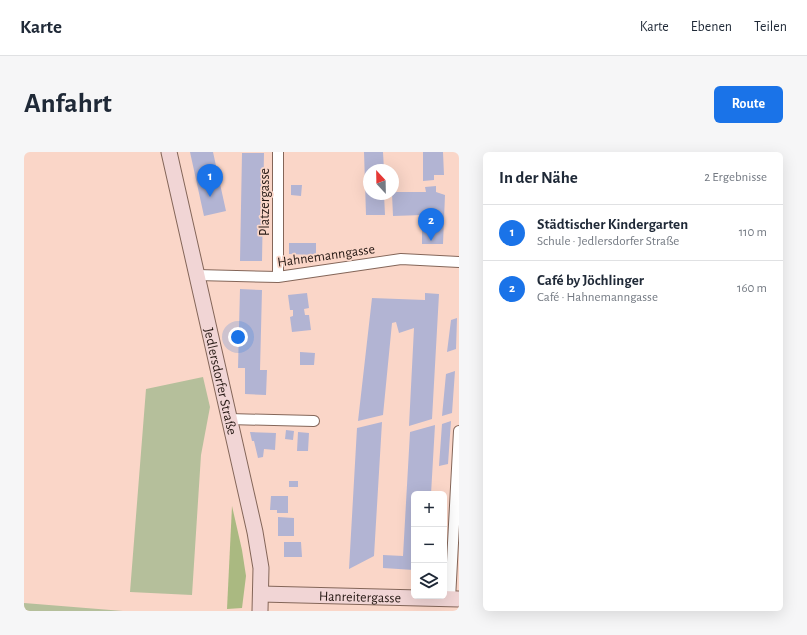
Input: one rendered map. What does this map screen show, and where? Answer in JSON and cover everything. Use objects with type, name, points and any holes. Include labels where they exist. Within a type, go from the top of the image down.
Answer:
[{"type":"street","name":"Jedlersdorfer Straße","points":[[169,152],[259,549],[261,594],[260,611]]},
{"type":"street","name":"Platzergasse","points":[[278,152],[278,277]]},
{"type":"street","name":"Hahnemanngasse","points":[[197,275],[278,277],[401,259],[459,262]]},
{"type":"street","points":[[229,419],[314,422]]},
{"type":"street","points":[[454,599],[459,431]]},
{"type":"street","name":"Hanreitergasse","points":[[261,594],[454,599]]},
{"type":"green space","points":[[203,377],[210,407],[201,455],[192,595],[130,592],[146,389]]},
{"type":"green space","points":[[232,506],[246,576],[242,608],[227,609]]},
{"type":"green space","points":[[24,603],[123,611],[24,611]]},
{"type":"building","points":[[190,152],[213,152],[226,211],[204,216]]},
{"type":"building","points":[[364,152],[383,152],[384,164],[364,164]]},
{"type":"building","points":[[423,152],[443,152],[444,175],[434,175],[434,180],[423,181]]},
{"type":"building","points":[[242,153],[264,153],[262,261],[240,261]]},
{"type":"building","points":[[291,185],[302,185],[301,196],[291,195]]},
{"type":"building","points":[[436,186],[436,192],[445,195],[443,244],[422,244],[422,215],[393,216],[392,200],[399,200],[399,192],[426,192],[425,187]]},
{"type":"building","points":[[366,200],[384,200],[385,215],[366,215]]},
{"type":"building","points":[[289,243],[316,243],[316,255],[289,254]]},
{"type":"building","points":[[240,289],[262,290],[260,370],[267,370],[266,395],[245,394],[245,368],[238,368]]},
{"type":"building","points":[[307,293],[309,308],[304,309],[305,315],[309,315],[311,330],[292,332],[290,317],[293,316],[293,310],[290,310],[288,295]]},
{"type":"building","points":[[425,293],[439,294],[432,419],[409,426],[414,328],[399,333],[396,322],[392,323],[383,415],[358,421],[372,298],[425,300]]},
{"type":"building","points":[[457,318],[456,349],[447,352],[451,320]]},
{"type":"building","points":[[300,352],[315,353],[314,365],[300,365]]},
{"type":"building","points":[[455,371],[452,413],[442,416],[446,374]]},
{"type":"building","points":[[451,421],[448,464],[439,466],[442,424]]},
{"type":"building","points":[[382,422],[374,556],[349,569],[357,428]]},
{"type":"building","points":[[435,425],[431,491],[411,491],[411,570],[383,568],[383,555],[403,556],[410,432]]},
{"type":"building","points":[[286,430],[294,431],[293,440],[285,439]]},
{"type":"building","points":[[250,432],[276,433],[275,450],[264,449],[263,457],[258,458]]},
{"type":"building","points":[[298,432],[309,433],[308,451],[297,451]]},
{"type":"building","points":[[289,481],[298,481],[298,487],[289,487]]},
{"type":"building","points":[[271,496],[288,496],[288,513],[277,513],[277,510],[270,510]]},
{"type":"building","points":[[278,517],[294,518],[294,536],[278,536]]},
{"type":"building","points":[[284,542],[301,542],[302,557],[284,557]]},
{"type":"place","name":"Städtischer Kindergarten","points":[[210,197]]},
{"type":"place","name":"Café by Jöchlinger","points":[[431,241]]}]
